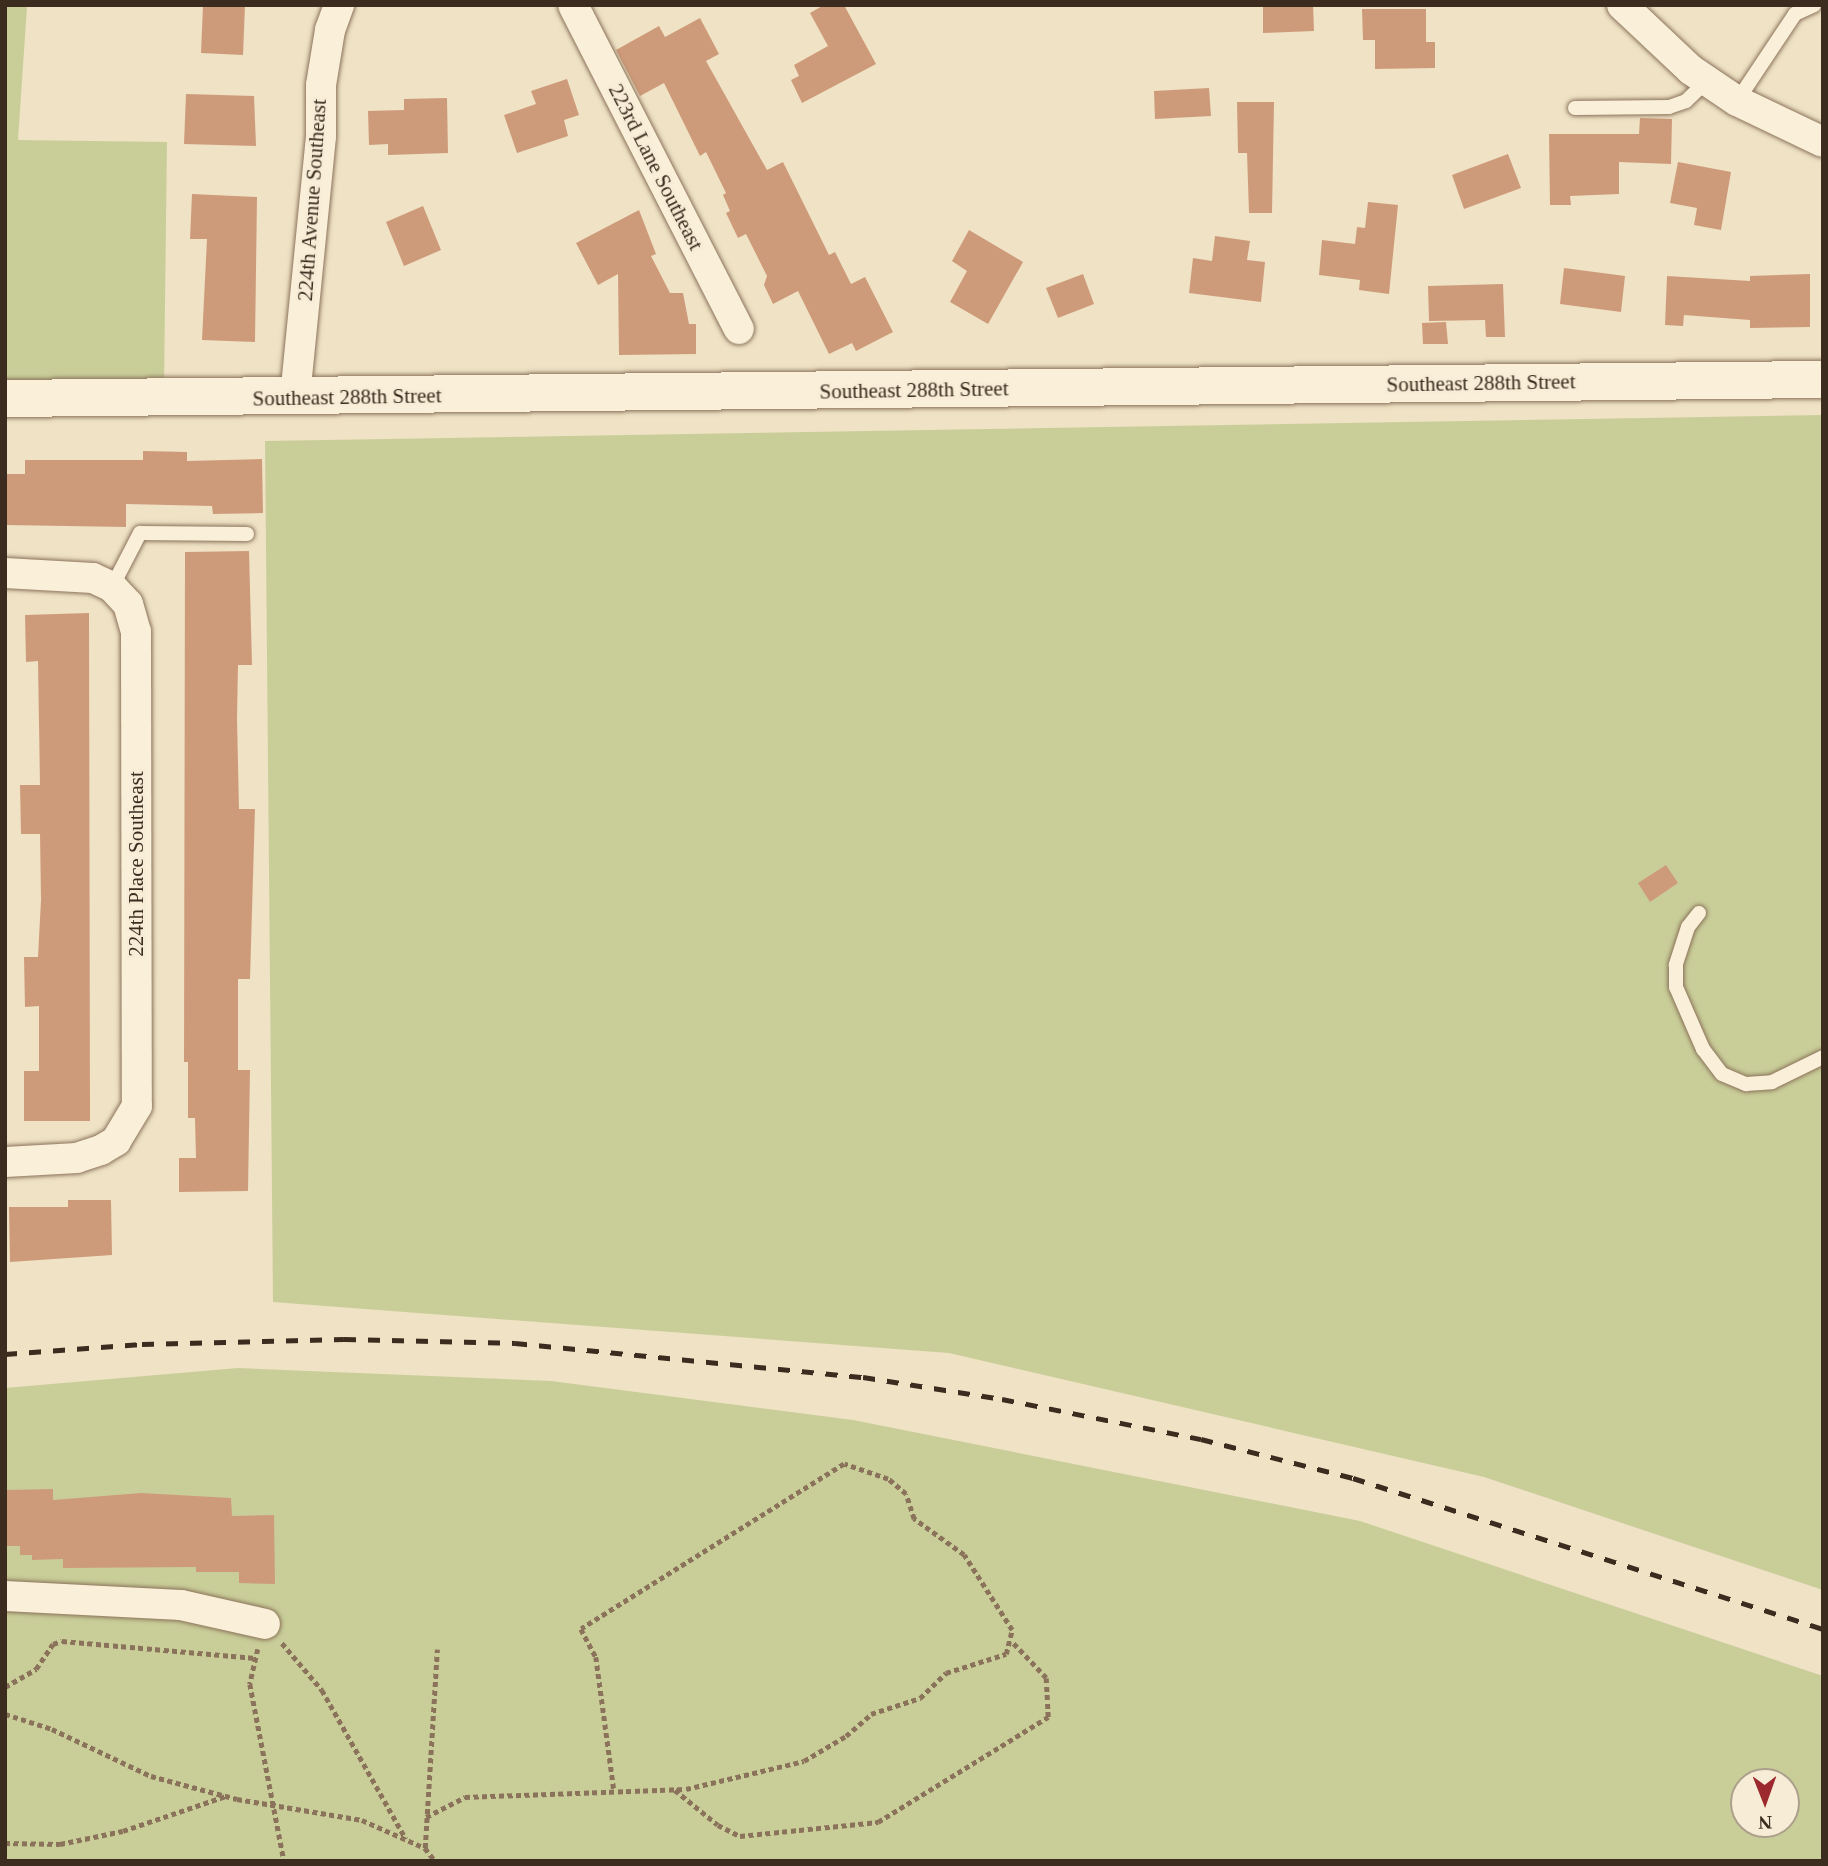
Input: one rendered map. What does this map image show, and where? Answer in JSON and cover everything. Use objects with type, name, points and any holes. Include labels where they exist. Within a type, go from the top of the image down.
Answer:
[{"type":"street","name":"224th Avenue Southeast","points":[[295,397],[321,135],[321,85],[330,30],[339,5]]},
{"type":"street","name":"223rd Lane Southeast","points":[[573,5],[739,329]]},
{"type":"street","points":[[1622,5],[1663,48],[1707,81],[1737,101],[1823,142]]},
{"type":"street","name":"Southeast 288th Street","points":[[5,398],[1823,379]]},
{"type":"street","points":[[5,573],[80,574],[112,587]]},
{"type":"street","name":"224th Place Southeast","points":[[5,1162],[77,1158],[116,1141],[137,1105],[136,632],[128,604],[112,587]]},
{"type":"street","points":[[5,1596],[181,1605],[265,1624]]},
{"type":"lane","points":[[1737,101],[1795,14],[1814,5]]},
{"type":"lane","points":[[1575,108],[1669,107],[1686,101],[1707,81]]},
{"type":"lane","points":[[112,587],[140,533],[247,534]]},
{"type":"lane","points":[[1699,913],[1688,928],[1676,965],[1676,987],[1703,1049],[1723,1074],[1746,1084],[1772,1082],[1823,1057]]},
{"type":"path","points":[[614,1791],[596,1657],[581,1629],[844,1464],[888,1479],[911,1500],[914,1518],[964,1555],[1007,1621],[1012,1642],[1046,1678],[1048,1717],[878,1822],[740,1836],[718,1825],[675,1789]]},
{"type":"path","points":[[265,1624],[250,1684],[284,1861]]},
{"type":"path","points":[[265,1624],[321,1690],[407,1840]]},
{"type":"path","points":[[5,1687],[36,1669],[53,1644],[62,1642],[255,1658]]},
{"type":"path","points":[[426,1817],[465,1797],[675,1789],[804,1761],[846,1736],[872,1714],[920,1698],[946,1673],[1006,1654],[1012,1642]]},
{"type":"path","points":[[425,1848],[437,1649]]},
{"type":"path","points":[[5,1714],[52,1729],[151,1776],[227,1796],[362,1820],[425,1848],[435,1861]]},
{"type":"path","points":[[5,1843],[61,1843],[123,1831],[227,1796]]},
{"type":"green space","points":[[5,5],[27,7],[18,140],[167,142],[164,386],[5,388]]},
{"type":"green space","points":[[1823,415],[1823,1590],[1484,1477],[949,1353],[273,1302],[265,441]]},
{"type":"green space","points":[[238,1368],[551,1381],[853,1420],[1360,1521],[1823,1676],[1823,1861],[5,1861],[5,1388]]},
{"type":"building","points":[[203,5],[245,5],[243,55],[201,53]]},
{"type":"building","points":[[824,5],[844,5],[876,64],[802,103],[791,80],[799,76],[794,65],[828,46],[810,13]]},
{"type":"building","points":[[1263,5],[1313,5],[1314,31],[1263,33]]},
{"type":"building","points":[[1362,9],[1426,9],[1426,42],[1435,42],[1435,68],[1375,69],[1375,40],[1363,40]]},
{"type":"building","points":[[700,18],[719,54],[706,61],[767,170],[783,162],[829,255],[835,252],[851,284],[865,277],[893,332],[856,351],[852,343],[829,354],[798,291],[773,304],[764,285],[767,276],[746,234],[738,238],[726,213],[730,211],[723,195],[726,193],[706,152],[700,156],[664,83],[640,96],[616,50],[659,26],[665,37]]},
{"type":"building","points":[[567,79],[579,115],[564,120],[568,136],[517,153],[504,115],[536,104],[531,91]]},
{"type":"building","points":[[1209,88],[1211,116],[1155,119],[1154,91]]},
{"type":"building","points":[[186,94],[254,96],[256,146],[184,144]]},
{"type":"building","points":[[447,98],[448,153],[388,155],[388,144],[369,145],[368,111],[404,110],[404,99]]},
{"type":"building","points":[[1237,102],[1274,102],[1272,213],[1249,213],[1247,153],[1238,153]]},
{"type":"building","points":[[1640,118],[1672,119],[1671,164],[1619,162],[1619,194],[1570,196],[1571,205],[1550,205],[1549,134],[1639,134]]},
{"type":"building","points":[[1508,154],[1521,188],[1464,209],[1452,175]]},
{"type":"building","points":[[1678,162],[1731,172],[1721,230],[1694,225],[1697,208],[1670,203]]},
{"type":"building","points":[[192,194],[257,197],[255,342],[202,340],[207,239],[190,239]]},
{"type":"building","points":[[1368,202],[1398,205],[1389,294],[1359,290],[1360,280],[1319,275],[1322,240],[1355,244],[1357,227],[1365,228]]},
{"type":"building","points":[[423,206],[441,250],[404,266],[386,222]]},
{"type":"building","points":[[639,210],[656,254],[651,256],[670,293],[683,293],[689,324],[696,324],[696,354],[619,355],[618,274],[598,285],[576,243]]},
{"type":"building","points":[[969,230],[1023,262],[988,324],[950,302],[967,271],[952,261]]},
{"type":"building","points":[[1215,236],[1250,241],[1247,260],[1265,262],[1261,302],[1189,293],[1193,258],[1212,261]]},
{"type":"building","points":[[1564,268],[1625,276],[1621,312],[1560,304]]},
{"type":"building","points":[[1083,274],[1094,304],[1058,318],[1046,288]]},
{"type":"building","points":[[1810,274],[1810,327],[1750,328],[1750,320],[1684,315],[1683,326],[1665,325],[1667,276],[1750,281],[1750,276]]},
{"type":"building","points":[[1503,284],[1505,337],[1486,337],[1485,320],[1429,321],[1428,286]]},
{"type":"building","points":[[1446,322],[1448,344],[1423,344],[1422,323]]},
{"type":"building","points":[[143,451],[187,452],[187,461],[262,459],[263,513],[213,514],[212,506],[126,504],[126,527],[5,525],[5,474],[25,474],[25,460],[143,460]]},
{"type":"building","points":[[249,551],[252,665],[238,665],[237,718],[239,809],[255,809],[250,979],[238,979],[238,1070],[250,1070],[248,1191],[179,1192],[179,1158],[196,1158],[195,1118],[188,1118],[188,1062],[184,1062],[185,552]]},
{"type":"building","points":[[89,613],[90,1121],[24,1121],[24,1071],[39,1071],[39,1006],[25,1007],[24,957],[38,957],[41,900],[40,834],[21,834],[20,785],[40,785],[38,661],[26,662],[25,615]]},
{"type":"building","points":[[1666,865],[1678,883],[1650,902],[1638,883]]},
{"type":"building","points":[[68,1200],[111,1200],[112,1255],[10,1262],[9,1207],[68,1207]]},
{"type":"building","points":[[53,1489],[53,1500],[141,1493],[231,1498],[232,1516],[274,1515],[275,1584],[239,1583],[239,1572],[196,1572],[196,1567],[63,1568],[63,1559],[32,1560],[32,1555],[20,1555],[20,1546],[5,1546],[5,1490]]},
{"type":"railway","points":[[5,1354],[142,1344],[344,1339],[515,1343],[863,1377],[1002,1399],[1201,1439],[1353,1478],[1823,1629]]}]
